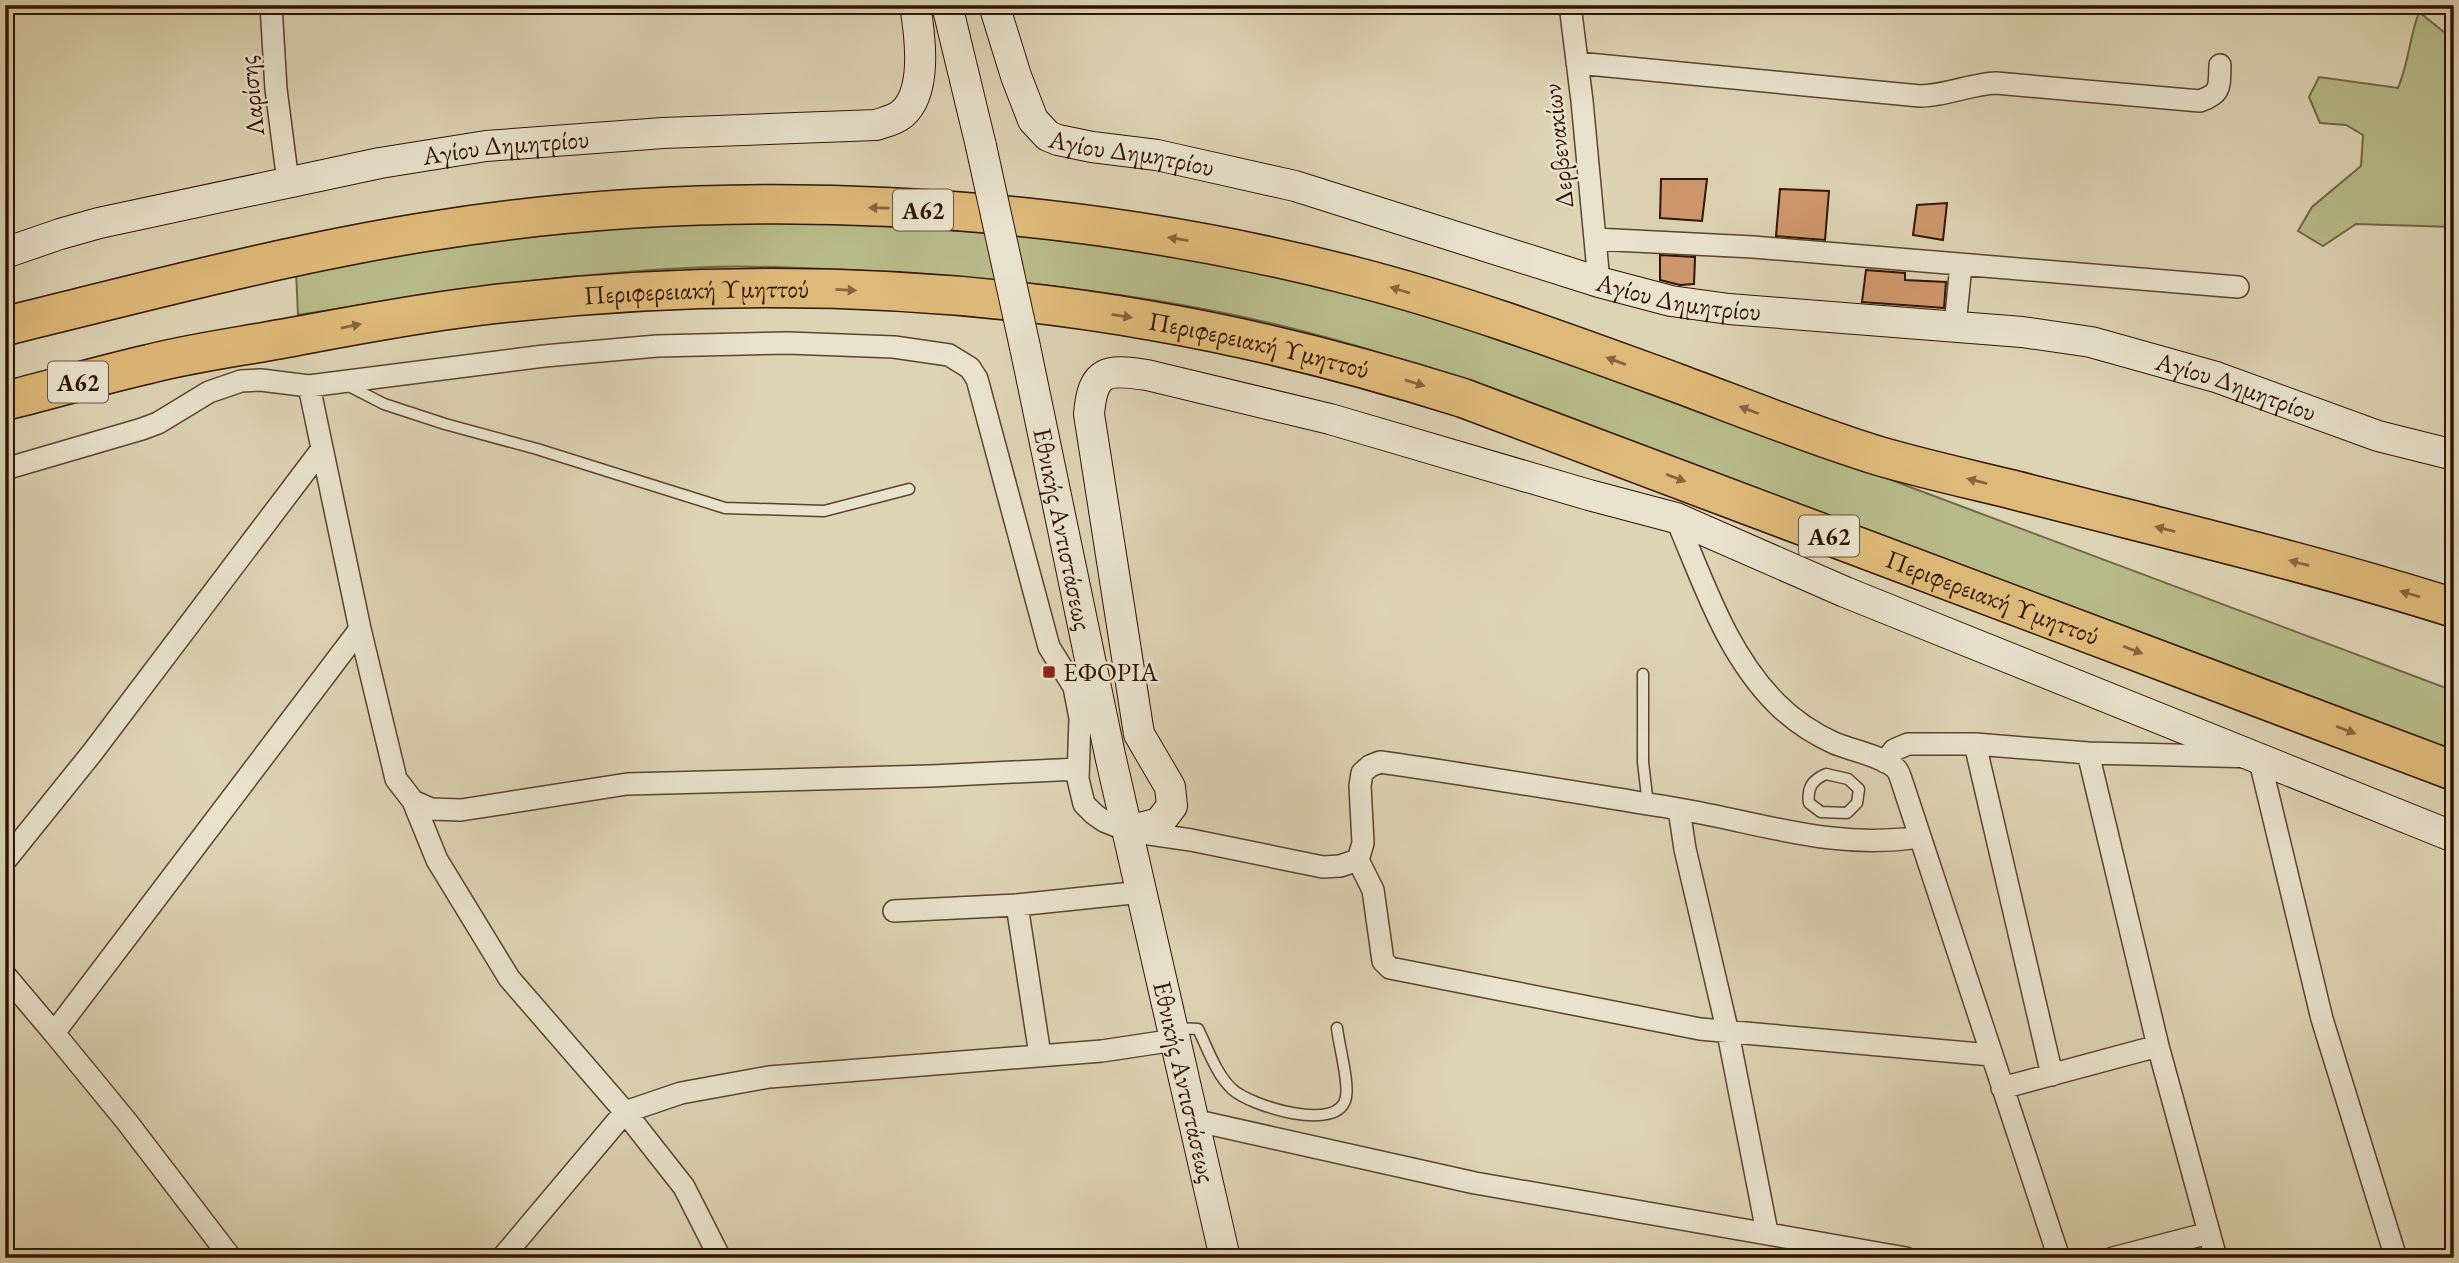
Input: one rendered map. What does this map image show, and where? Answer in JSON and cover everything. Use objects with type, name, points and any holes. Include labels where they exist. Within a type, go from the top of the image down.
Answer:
[{"type":"highway","name":"Α62","points":[[5,326],[288,257],[426,232],[508,221],[620,211],[738,205],[897,208],[963,212],[1105,228],[1217,244],[1357,277],[1515,324],[1813,435],[1884,457],[2296,562],[2454,608]]},
{"type":"highway","name":"Περιφερειακή Υμηττού","points":[[5,401],[151,363],[381,320],[575,296],[754,289],[834,289],[994,300],[1087,310],[1205,330],[1309,354],[1462,398],[2454,771]]},
{"type":"highway","points":[[5,311],[151,290]]},
{"type":"highway","points":[[5,422],[156,379],[284,338]]},
{"type":"highway","points":[[2385,745],[2454,780]]},
{"type":"street","name":"Λαρίσης","points":[[271,5],[276,89],[288,182]]},
{"type":"street","name":"Αγίου Δημητρίου","points":[[5,253],[88,226],[288,182],[410,158],[504,144],[663,133],[876,125],[902,114],[914,97],[919,69],[919,33],[915,5]]},
{"type":"street","name":"Εθνικής Αντιστάσεως","points":[[947,5],[1025,347],[1110,755],[1225,1258]]},
{"type":"street","name":"Αγίου Δημητρίου","points":[[994,5],[1027,108],[1033,120],[1048,136],[1073,143],[1192,162],[1295,186],[1599,282],[1671,301],[2071,339],[2137,354],[2216,377],[2365,432],[2454,455]]},
{"type":"street","name":"Δερβενακίων","points":[[1570,5],[1599,282]]},
{"type":"street","points":[[1577,63],[1920,96],[1943,94],[1976,84],[1996,83],[2200,101],[2214,96],[2218,89],[2220,65]]},
{"type":"street","points":[[1595,239],[1754,247],[2238,287]]},
{"type":"street","points":[[1955,326],[1961,265]]},
{"type":"street","points":[[5,469],[158,423],[208,392],[233,383],[261,380],[309,386],[544,356],[708,344],[788,343],[894,347],[949,355],[970,368],[978,380],[1049,647],[1074,687],[1080,718],[1079,791],[1084,804],[1094,814],[1129,831],[1191,840],[1323,867],[1340,866],[1358,860]]},
{"type":"street","points":[[1129,831],[1158,822],[1172,806],[1170,787],[1139,734],[1089,414],[1096,381],[1107,373],[1124,372],[1147,375],[1330,419],[1576,492],[1676,518],[1845,592],[2454,837]]},
{"type":"street","points":[[309,386],[360,629],[396,779],[413,801],[437,860],[509,978],[625,1112],[684,1187],[720,1258]]},
{"type":"street","points":[[5,861],[92,752],[322,449]]},
{"type":"street","points":[[1676,518],[1722,628],[1755,679],[1778,705],[1802,725],[1833,743],[1885,762],[1896,769],[2059,1258]]},
{"type":"street","points":[[54,1033],[360,629]]},
{"type":"street","points":[[1885,762],[1894,750],[1908,744],[1975,744],[2088,752],[2259,757]]},
{"type":"street","points":[[1975,744],[2052,1075]]},
{"type":"street","points":[[2088,752],[2158,1046],[2216,1258]]},
{"type":"street","points":[[2259,757],[2322,1019],[2396,1258]]},
{"type":"street","points":[[1919,837],[1888,842],[1854,842],[1763,828],[1679,809],[1380,762],[1362,773],[1360,786],[1363,844],[1358,860],[1373,890],[1382,961],[1390,968],[1728,1033],[1991,1055]]},
{"type":"street","points":[[413,801],[431,809],[461,810],[627,784],[931,776],[1078,769]]},
{"type":"street","points":[[1679,809],[1685,849],[1728,1033],[1768,1232]]},
{"type":"street","points":[[894,911],[1017,905],[1142,892]]},
{"type":"street","points":[[1017,905],[1040,1055]]},
{"type":"street","points":[[5,975],[127,1122],[231,1258]]},
{"type":"street","points":[[502,1258],[625,1112],[681,1093],[750,1079],[1129,1048],[1174,1034]]},
{"type":"street","points":[[2002,1088],[2158,1046]]},
{"type":"street","points":[[1193,1120],[1475,1183],[1906,1258]]},
{"type":"street","points":[[2113,1258],[2209,1233]]},
{"type":"lane","points":[[343,383],[384,404],[444,424],[537,449],[725,508],[824,511],[909,489]]},
{"type":"lane","points":[[1643,674],[1643,762],[1648,806]]},
{"type":"lane","points":[[1826,774],[1848,779],[1858,789],[1857,803],[1853,810],[1831,814],[1814,809],[1809,803],[1807,793],[1814,780],[1826,774]]},
{"type":"lane","points":[[1827,837],[1831,814]]},
{"type":"lane","points":[[1174,1034],[1198,1029],[1222,1077],[1234,1091],[1290,1113],[1332,1115],[1339,1111],[1346,1097],[1337,1028]]},
{"type":"path","points":[[2291,5],[2293,13]]},
{"type":"green space","points":[[2419,12],[2454,40],[2454,227],[2356,224],[2323,246],[2298,231],[2312,207],[2361,166],[2363,135],[2346,125],[2320,123],[2309,97],[2319,77],[2398,88]]},
{"type":"green space","points":[[821,222],[1058,237],[1301,279],[1446,319],[1806,448],[2454,691],[2454,750],[1549,410],[1367,349],[1253,319],[1199,308],[1089,291],[979,279],[870,271],[730,267],[555,279],[452,291],[298,315],[296,271],[332,264],[591,229],[677,224]]},
{"type":"building","points":[[1661,179],[1707,179],[1702,221],[1660,218]]},
{"type":"building","points":[[1780,189],[1829,191],[1825,240],[1776,236]]},
{"type":"building","points":[[1947,203],[1943,240],[1913,235],[1917,205]]},
{"type":"building","points":[[1660,255],[1695,257],[1694,284],[1680,285],[1660,280]]},
{"type":"building","points":[[1866,270],[1905,273],[1905,280],[1946,282],[1944,308],[1862,302]]},
{"type":"place","name":"ΕΦΟΡΙΑ","points":[[1049,672]]}]
